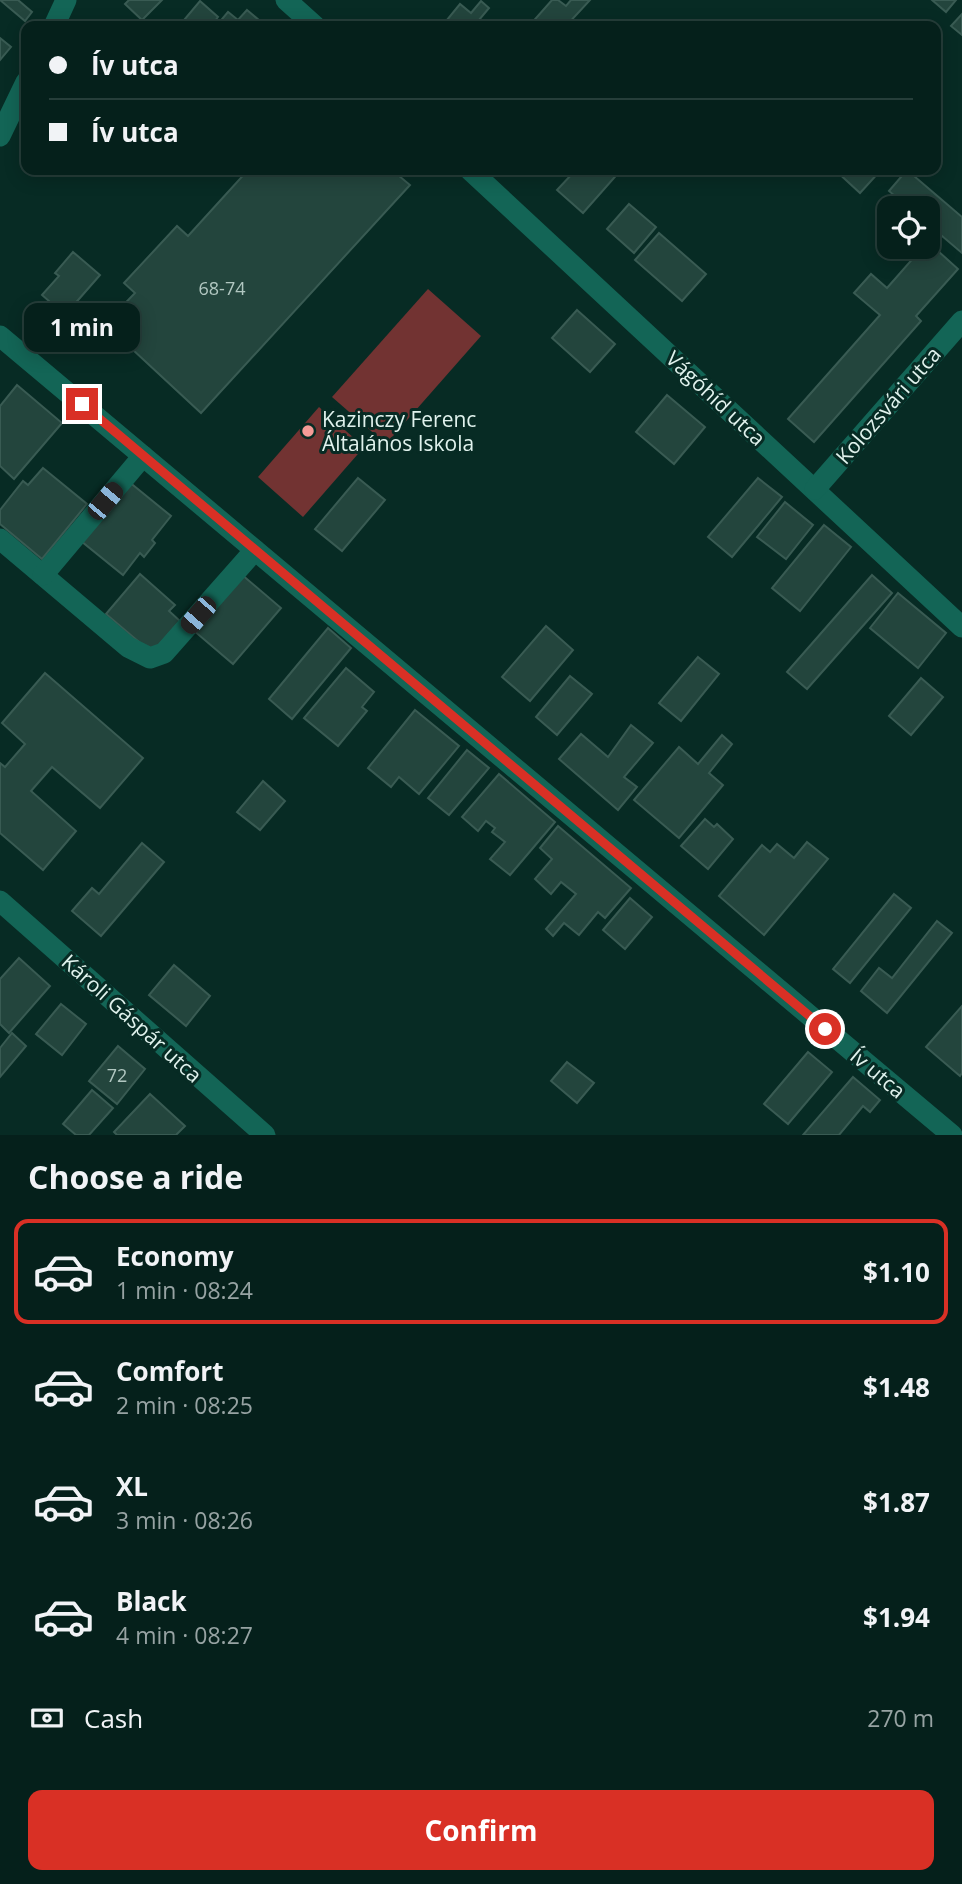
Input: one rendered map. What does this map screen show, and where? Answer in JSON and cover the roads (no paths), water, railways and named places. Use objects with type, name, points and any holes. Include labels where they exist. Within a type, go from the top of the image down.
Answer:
[{"type":"street","points":[[56,21],[66,0]]},
{"type":"street","points":[[286,0],[309,21]]},
{"type":"street","points":[[0,136],[21,92]]},
{"type":"street","name":"Vágóhíd utca","points":[[475,175],[962,627]]},
{"type":"street","name":"Kolozsvári utca","points":[[814,489],[962,321]]},
{"type":"street","name":"Ív utca","points":[[0,336],[952,1135]]},
{"type":"street","points":[[43,575],[143,456]]},
{"type":"street","points":[[0,539],[128,647],[150,658],[164,653],[255,550]]},
{"type":"street","name":"Károli Gáspár utca","points":[[0,901],[265,1135]]},
{"type":"place","name":"Kazinczy Ferenc Általános Iskola","points":[[308,431]]}]
